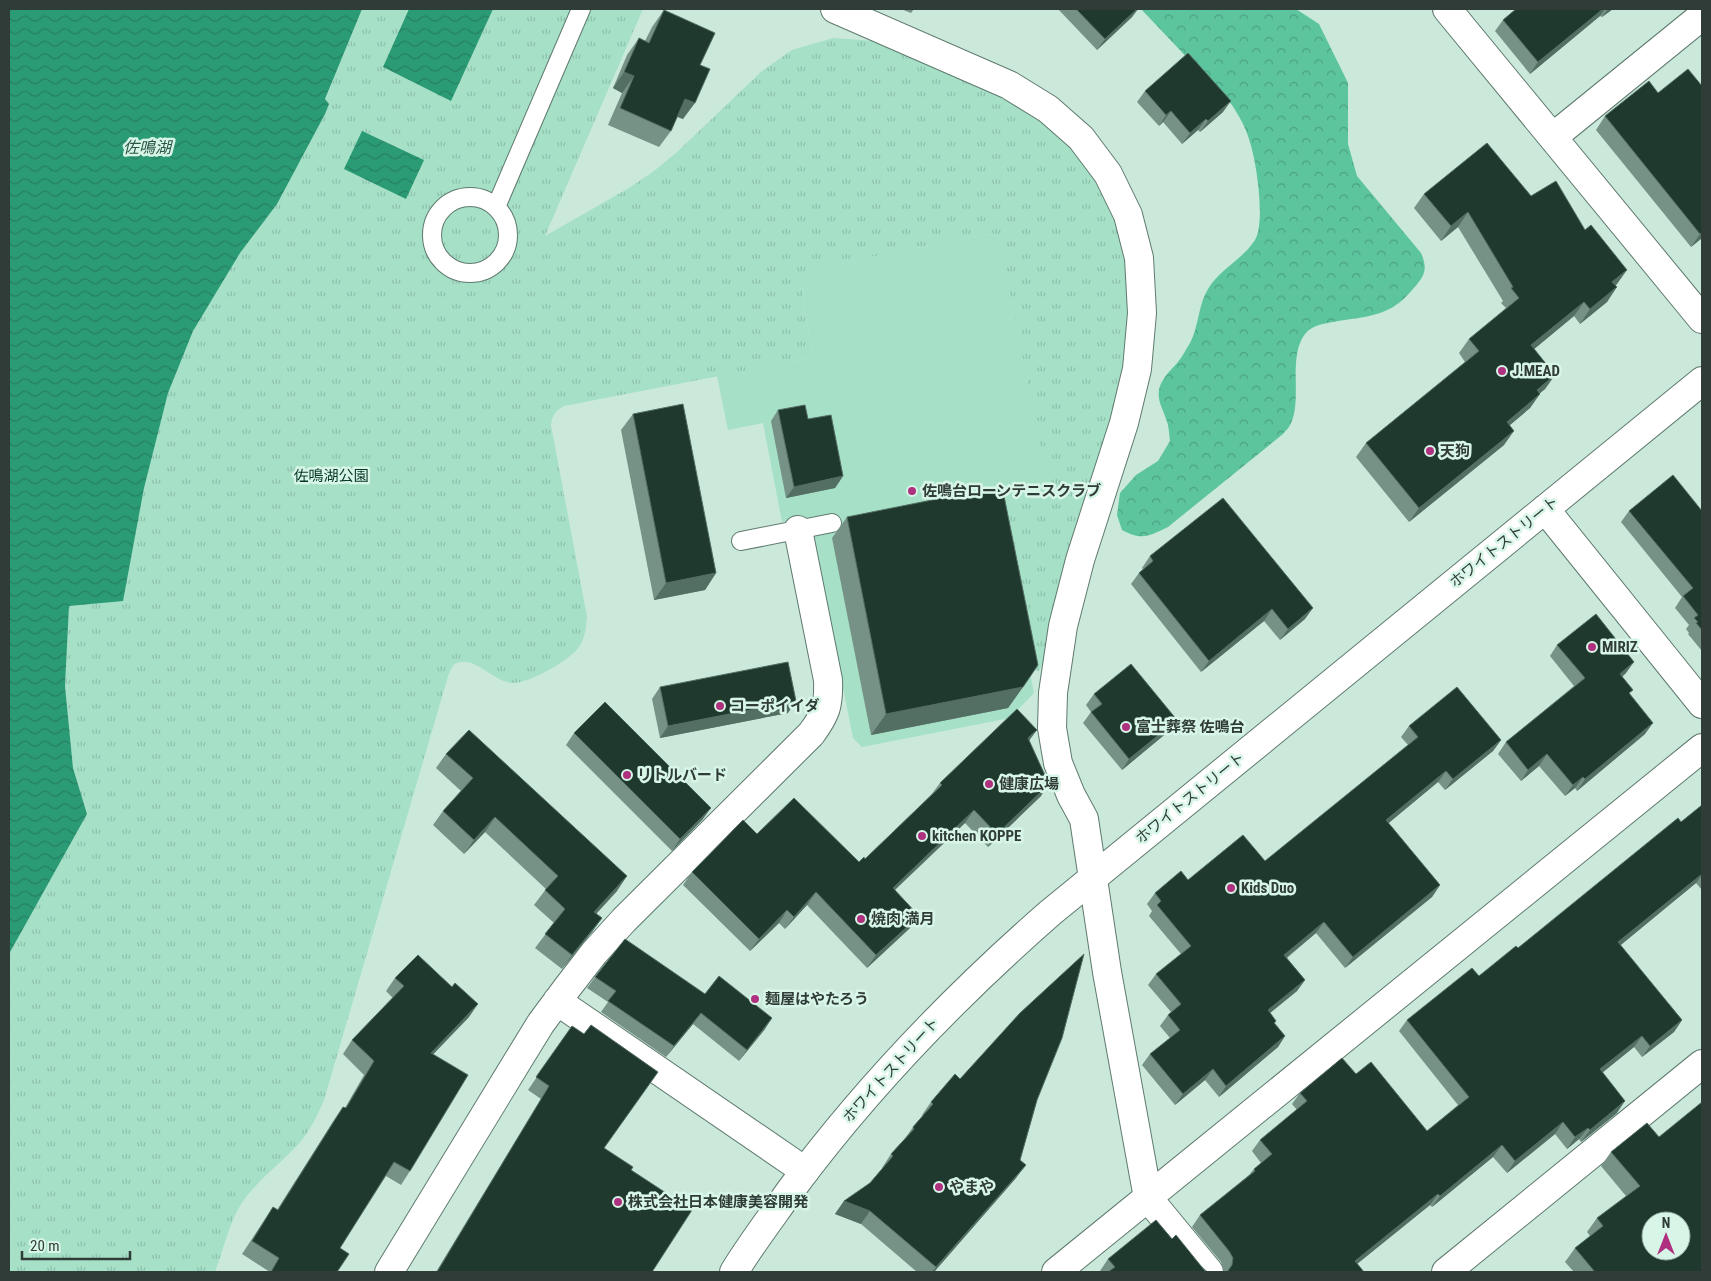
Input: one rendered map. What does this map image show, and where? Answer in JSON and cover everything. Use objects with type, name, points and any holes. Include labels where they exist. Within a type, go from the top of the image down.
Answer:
[{"type":"street","points":[[835,9],[1009,85],[1048,109],[1081,138],[1108,174],[1128,215],[1139,258],[1142,314],[1137,369],[1124,423],[1080,560],[1063,626],[1053,694],[1052,728],[1058,762],[1070,795],[1084,818],[1107,972],[1148,1198],[1209,1272]]},
{"type":"street","points":[[1447,9],[1702,318]]},
{"type":"street","points":[[1553,137],[1702,16]]},
{"type":"street","name":"ホワイトストリート","points":[[734,1272],[770,1219],[843,1122],[920,1035],[1005,952],[1702,380]]},
{"type":"street","points":[[1545,509],[1702,704]]},
{"type":"street","points":[[389,1272],[517,1062],[557,1001],[594,952],[811,734],[823,718],[829,700],[828,680],[798,530]]},
{"type":"street","points":[[1056,1272],[1702,748]]},
{"type":"street","points":[[557,1001],[805,1171]]},
{"type":"street","points":[[1448,1272],[1702,1064]]},
{"type":"lane","points":[[496,208],[581,9]]},
{"type":"lane","points":[[475,197],[496,208],[505,221],[508,233],[506,246],[500,258],[490,267],[478,272],[452,269],[442,260],[435,249],[432,237],[434,224],[440,212],[449,203],[462,198],[475,197]]},
{"type":"lane","points":[[741,541],[832,523]]},
{"type":"green space","name":"佐鳴湖公園","points":[[323,9],[643,9],[545,236],[629,188],[654,171],[676,153],[762,71],[792,50],[833,38],[876,41],[1003,97],[1040,119],[1072,147],[1097,181],[1115,219],[1126,260],[1129,313],[1124,367],[1045,658],[1039,671],[1032,670],[1001,509],[1007,504],[1042,498],[995,235],[986,234],[821,267],[802,295],[812,350],[811,355],[807,359],[564,406],[558,410],[553,416],[551,425],[587,617],[584,636],[579,647],[558,665],[518,683],[499,679],[471,663],[454,664],[449,673],[324,1100],[309,1130],[295,1148],[247,1195],[241,1204],[215,1272],[9,1272],[9,954],[87,814],[73,768],[65,686],[69,606],[104,445],[325,100],[333,80]]},
{"type":"green space","points":[[1141,9],[1296,9],[1319,24],[1348,83],[1348,144],[1357,176],[1421,253],[1425,268],[1423,276],[1417,284],[1393,307],[1373,315],[1323,324],[1309,330],[1302,339],[1298,350],[1296,363],[1296,403],[1294,415],[1288,428],[1168,527],[1145,536],[1135,535],[1122,530],[1117,515],[1120,493],[1136,475],[1158,461],[1170,441],[1168,424],[1159,399],[1160,386],[1180,360],[1190,343],[1202,302],[1208,289],[1255,240],[1260,219],[1260,205],[1252,148],[1246,130],[1237,113],[1232,105]]},
{"type":"green space","name":"佐鳴台ローンテニスクラブ","points":[[986,234],[995,235],[1000,243],[1049,488],[1048,494],[1042,497],[1006,506],[1001,509],[999,516],[1034,693],[1010,718],[862,747],[853,738],[809,517],[782,522],[763,423],[728,430],[717,376],[807,359],[811,355],[812,350],[802,295],[821,267]]},
{"type":"water","name":"佐鳴湖","points":[[9,9],[362,9],[325,99],[329,104],[325,114],[277,204],[240,253],[193,331],[168,393],[144,488],[123,601],[69,606],[65,686],[73,768],[87,814],[9,954]]},
{"type":"water","points":[[409,9],[493,9],[451,101],[383,67]]},
{"type":"water","points":[[362,131],[424,160],[406,199],[344,169]]},
{"type":"building","points":[[1076,9],[1137,9],[1105,39]]},
{"type":"building","points":[[1516,9],[1603,9],[1538,62],[1503,20]]},
{"type":"building","points":[[664,10],[715,33],[700,65],[710,69],[695,103],[685,99],[671,131],[620,108],[634,76],[624,72],[639,38],[649,43]]},
{"type":"building","points":[[1188,53],[1231,101],[1208,121],[1206,119],[1190,133],[1171,111],[1166,115],[1145,91]]},
{"type":"building","points":[[1688,69],[1702,86],[1702,232],[1700,234],[1605,116],[1649,81],[1658,93]]},
{"type":"building","points":[[1487,143],[1531,196],[1556,181],[1585,230],[1591,225],[1627,270],[1612,282],[1617,287],[1590,309],[1584,302],[1531,345],[1555,375],[1537,390],[1540,394],[1507,422],[1514,431],[1419,508],[1366,443],[1479,351],[1469,339],[1519,298],[1511,288],[1513,287],[1468,212],[1451,226],[1424,194]]},
{"type":"building","points":[[683,404],[716,573],[666,583],[633,414]]},
{"type":"building","points":[[805,405],[808,419],[831,415],[843,476],[794,487],[778,410]]},
{"type":"building","points":[[1673,475],[1702,511],[1702,630],[1694,618],[1698,615],[1683,596],[1693,588],[1629,511]]},
{"type":"building","points":[[1002,486],[1038,665],[1023,687],[886,714],[847,517]]},
{"type":"building","points":[[1223,498],[1313,608],[1288,629],[1272,609],[1209,661],[1139,573],[1153,561],[1150,556]]},
{"type":"building","points":[[1596,614],[1634,662],[1620,674],[1633,690],[1629,693],[1653,723],[1585,779],[1583,777],[1573,785],[1547,754],[1528,770],[1506,742],[1585,678],[1557,645]]},
{"type":"building","name":"コーポイイダ","points":[[788,662],[796,701],[668,726],[660,687]]},
{"type":"building","name":"富士葬祭 佐鳴台","points":[[1131,664],[1177,720],[1129,759],[1091,712],[1102,704],[1094,694]]},
{"type":"building","points":[[1457,687],[1501,740],[1453,779],[1446,771],[1386,820],[1440,885],[1353,957],[1324,922],[1284,955],[1305,980],[1268,1010],[1276,1021],[1274,1023],[1285,1036],[1226,1086],[1213,1069],[1183,1094],[1150,1054],[1180,1030],[1168,1015],[1181,1004],[1156,974],[1191,946],[1157,905],[1161,901],[1155,893],[1181,871],[1188,880],[1243,835],[1265,861],[1418,737],[1409,726]]},
{"type":"building","points":[[605,702],[711,808],[680,839],[574,733]]},
{"type":"building","points":[[1017,709],[1037,730],[1028,738],[1049,784],[997,834],[974,810],[893,888],[919,916],[876,955],[816,892],[794,917],[787,910],[759,939],[692,872],[743,820],[757,834],[794,798],[859,862],[864,857],[865,859]]},
{"type":"building","points":[[469,730],[627,876],[594,912],[602,918],[572,955],[545,934],[565,909],[545,890],[558,876],[495,817],[474,840],[443,811],[473,778],[446,754]]},
{"type":"building","points":[[1702,805],[1702,874],[1618,942],[1682,1020],[1650,1046],[1642,1036],[1600,1069],[1625,1101],[1590,1130],[1588,1128],[1575,1137],[1563,1122],[1515,1161],[1502,1145],[1440,1196],[1438,1194],[1355,1261],[1364,1272],[1227,1272],[1232,1265],[1233,1258],[1200,1215],[1255,1171],[1254,1169],[1272,1154],[1260,1140],[1307,1101],[1300,1093],[1342,1058],[1356,1074],[1371,1062],[1427,1131],[1469,1097],[1407,1020],[1472,968],[1479,976],[1516,946],[1518,948],[1678,818],[1681,822]]},
{"type":"building","points":[[625,939],[705,994],[719,976],[772,1018],[747,1050],[701,1013],[674,1046],[608,1001],[616,991],[595,977]]},
{"type":"building","name":"やまや","points":[[1084,954],[1062,1038],[1037,1100],[1020,1160],[1026,1165],[936,1267],[870,1211],[844,1201],[870,1183],[893,1156],[891,1154],[914,1129],[913,1127],[933,1104],[931,1102],[955,1074],[960,1079],[1020,1013]]},
{"type":"building","points":[[418,955],[452,987],[455,983],[478,1004],[431,1053],[468,1075],[410,1171],[394,1162],[340,1248],[349,1254],[337,1272],[271,1272],[279,1258],[252,1241],[273,1207],[278,1210],[343,1107],[346,1108],[374,1061],[352,1040],[404,986],[395,978]]},
{"type":"building","points":[[591,1025],[658,1072],[604,1148],[633,1167],[631,1170],[692,1210],[652,1272],[437,1272],[549,1086],[536,1077],[572,1026],[584,1034]]},
{"type":"building","points":[[1702,1102],[1702,1272],[1595,1272],[1575,1248],[1603,1226],[1597,1218],[1640,1186],[1611,1152],[1647,1123],[1659,1137]]},
{"type":"building","points":[[1156,1220],[1172,1239],[1176,1235],[1205,1271],[1208,1272],[1108,1272],[1115,1267],[1108,1259]]},
{"type":"place","name":"J.MEAD","points":[[1502,371]]},
{"type":"place","name":"天狗","points":[[1430,451]]},
{"type":"place","name":"佐鳴台ローンテニスクラブ","points":[[912,491]]},
{"type":"place","name":"MIRIZ","points":[[1592,647]]},
{"type":"place","name":"コーポイイダ","points":[[720,706]]},
{"type":"place","name":"富士葬祭 佐鳴台","points":[[1126,727]]},
{"type":"place","name":"リトルバード","points":[[627,775]]},
{"type":"place","name":"健康広場","points":[[989,784]]},
{"type":"place","name":"kitchen KOPPE","points":[[922,836]]},
{"type":"place","name":"Kids Duo","points":[[1231,888]]},
{"type":"place","name":"焼肉 満月","points":[[861,919]]},
{"type":"place","name":"麺屋はやたろう","points":[[755,999]]},
{"type":"place","name":"やまや","points":[[939,1187]]},
{"type":"place","name":"株式会社日本健康美容開発","points":[[618,1202]]}]
